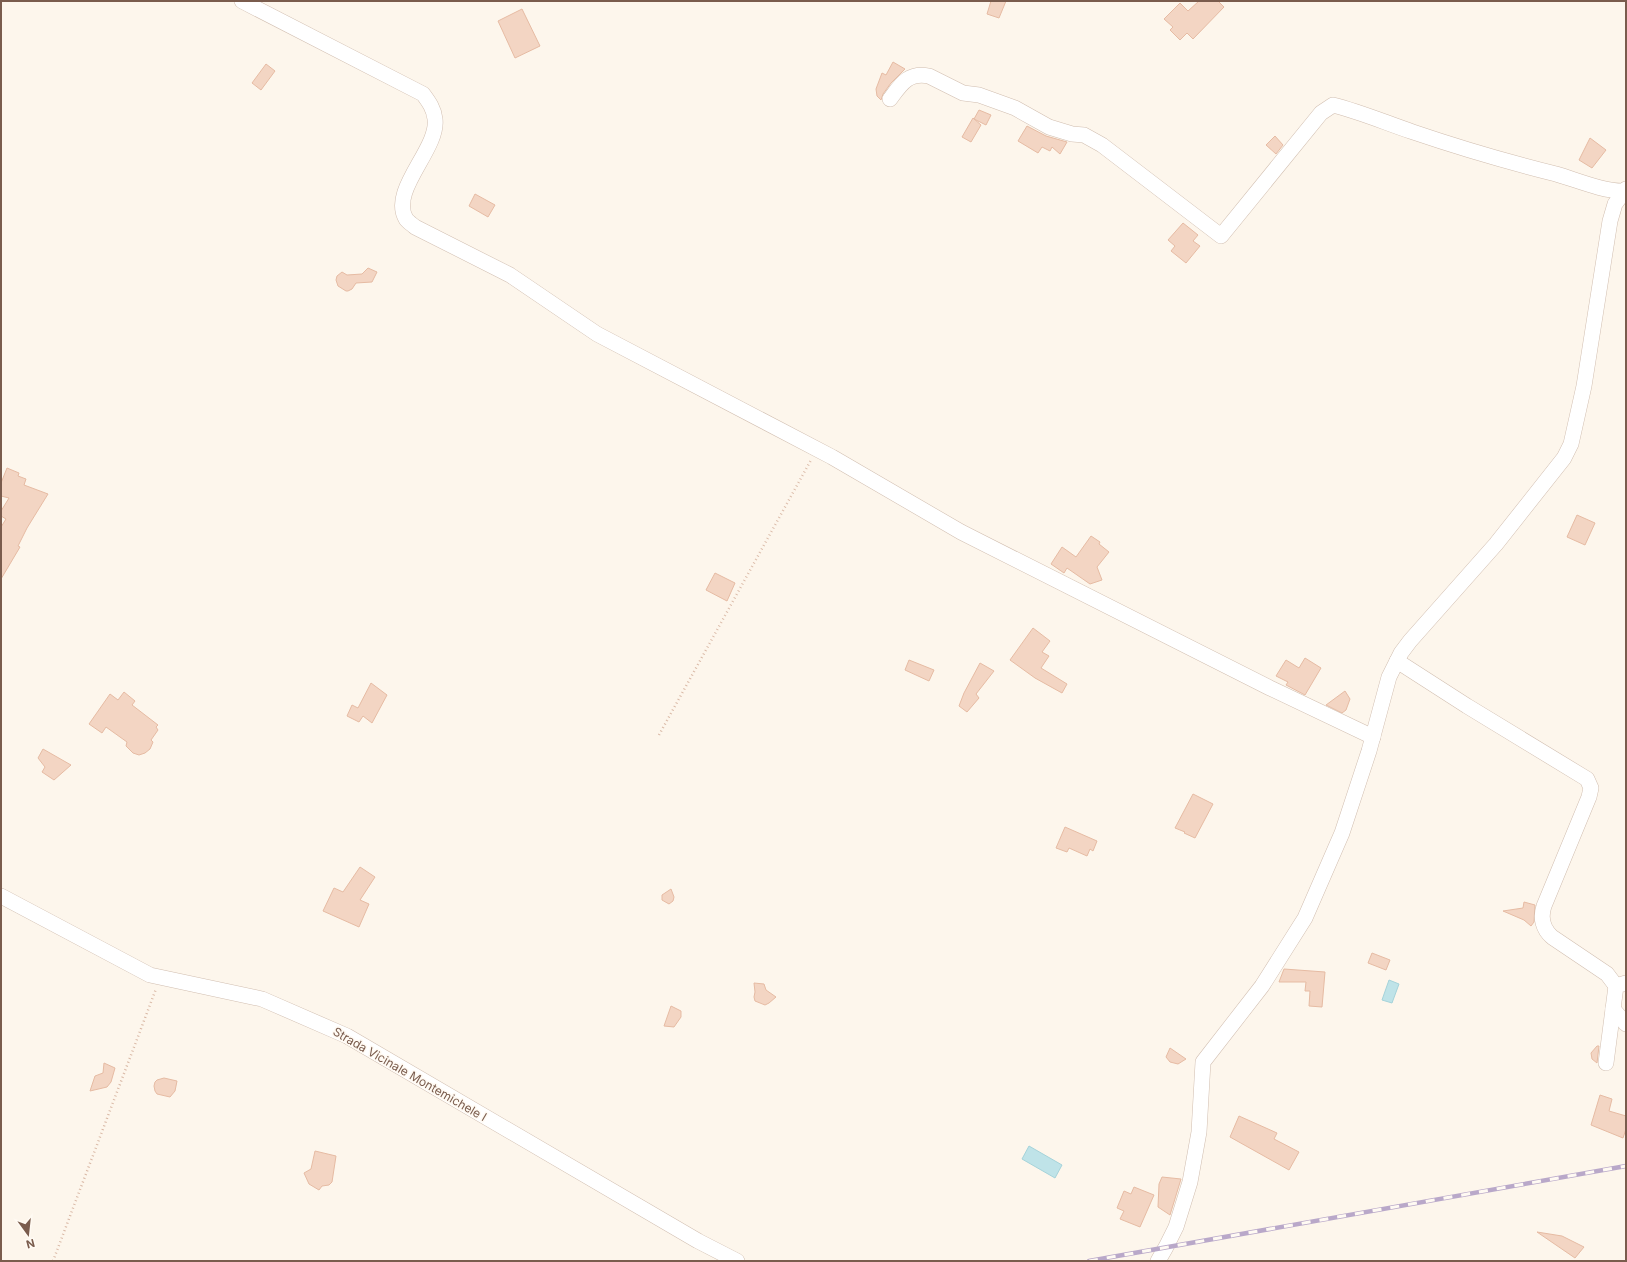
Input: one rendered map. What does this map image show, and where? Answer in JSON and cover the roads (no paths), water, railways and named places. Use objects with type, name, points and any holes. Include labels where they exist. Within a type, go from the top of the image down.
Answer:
[{"type":"street","points":[[242,1],[423,94],[432,106],[436,119],[434,134],[404,192],[403,208],[406,219],[415,227],[510,275],[597,334],[817,450],[961,532],[1270,688],[1373,737]]},
{"type":"street","points":[[890,99],[903,82],[911,77],[924,75],[963,93],[979,95],[1015,108],[1061,132],[1084,135],[1102,145],[1221,236],[1321,113],[1333,105],[1357,111],[1413,132],[1518,164],[1589,183],[1610,191],[1625,190]]},
{"type":"street","points":[[1158,1261],[1176,1227],[1190,1182],[1199,1132],[1203,1062],[1262,986],[1305,918],[1342,833],[1373,737],[1389,677],[1397,661],[1410,641],[1496,544],[1564,458],[1571,444],[1584,386],[1610,221],[1615,204],[1625,190]]},
{"type":"street","points":[[1397,661],[1466,706],[1587,779],[1591,788],[1589,797],[1544,906],[1542,920],[1547,932],[1552,937],[1621,984],[1613,1009],[1606,1063]]},
{"type":"street","name":"Strada Vicinale Montemichele I","points":[[1,896],[150,975],[262,999],[347,1036],[698,1241],[737,1261]]},
{"type":"street","points":[[1613,1009],[1626,1024]]},
{"type":"water","points":[[1389,980],[1399,984],[1392,1003],[1382,1000]]},
{"type":"water","points":[[1029,1146],[1062,1165],[1055,1178],[1022,1159]]},
{"type":"railway","points":[[1089,1261],[1626,1166]]}]
